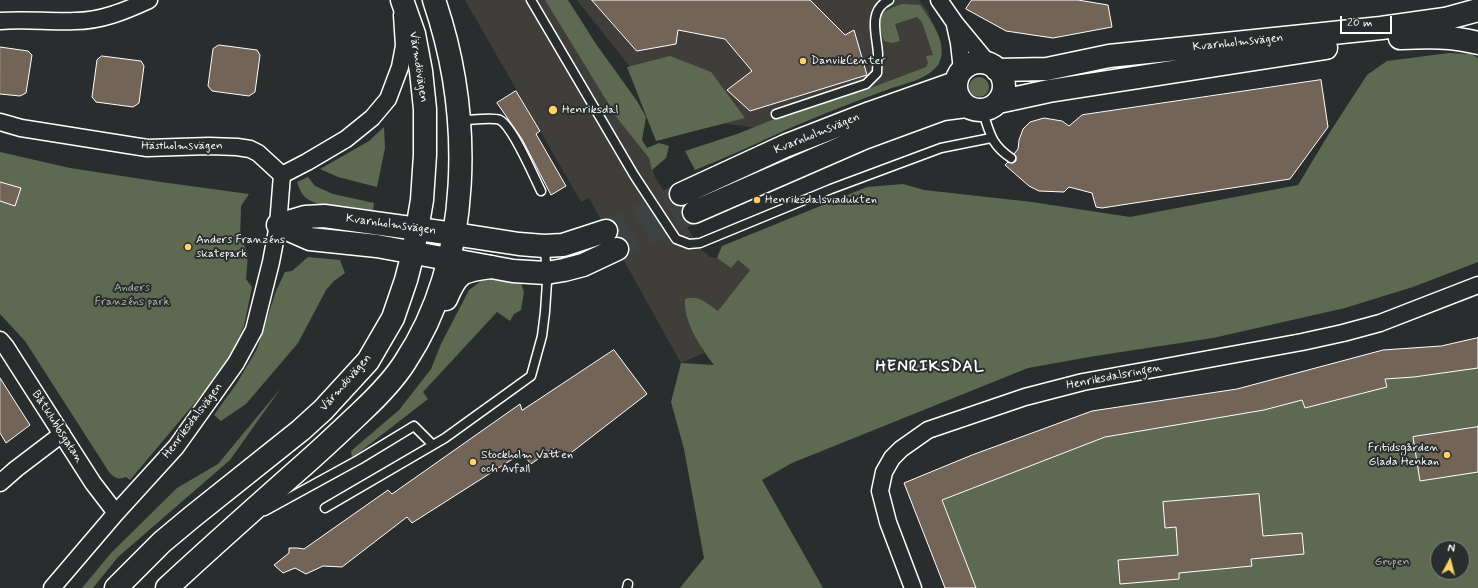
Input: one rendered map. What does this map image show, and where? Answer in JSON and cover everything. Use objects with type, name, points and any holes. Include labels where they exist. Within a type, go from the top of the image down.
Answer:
[{"type":"street","points":[[0,20],[76,22],[104,17],[130,9],[149,0]]},
{"type":"street","points":[[278,225],[282,175],[346,139],[372,118],[388,100],[400,67],[404,46],[401,0]]},
{"type":"street","name":"Värmdövägen","points":[[116,588],[162,542],[301,430],[341,392],[368,361],[393,318],[406,280],[418,229],[422,200],[425,155],[425,109],[421,71],[414,34],[401,0]]},
{"type":"street","points":[[167,588],[333,440],[384,390],[406,362],[439,295],[454,234],[458,204],[461,156],[457,95],[449,54],[434,0]]},
{"type":"street","points":[[942,0],[955,23],[1001,75],[1003,93],[982,106],[960,101],[956,93],[959,76],[959,43],[955,23]]},
{"type":"street","name":"Kvarnholmsvägen","points":[[993,66],[1047,69],[1109,56],[1381,28],[1445,19],[1478,10]]},
{"type":"street","name":"Kvarnholmsvägen","points":[[694,212],[864,138],[943,109],[982,106],[1049,91],[1386,40],[1445,37],[1461,38],[1478,42]]},
{"type":"street","points":[[959,76],[969,64],[978,62],[993,66]]},
{"type":"street","name":"Kvarnholmsvägen","points":[[681,194],[785,146],[959,76]]},
{"type":"street","name":"Hästholmsvägen","points":[[0,122],[21,128],[147,148],[209,146],[250,149],[258,153],[282,175]]},
{"type":"street","name":"Kvarnholmsvägen","points":[[278,225],[305,217],[324,216],[519,244],[544,246],[563,245],[606,231]]},
{"type":"street","name":"Kvarnholmsvägen","points":[[278,225],[310,239],[377,246],[492,267],[546,273],[583,265],[617,249]]},
{"type":"street","name":"Henriksdalsvägen","points":[[52,588],[116,513],[176,447],[236,363],[254,330],[271,262],[278,225]]},
{"type":"street","points":[[333,440],[348,437],[368,422],[398,389],[420,355],[452,286],[458,277],[465,271],[492,267]]},
{"type":"street","name":"Henriksdalsringen","points":[[913,588],[888,522],[880,491],[884,472],[892,458],[901,449],[928,430],[1025,397],[1083,382],[1302,342],[1343,333],[1380,323],[1478,285]]},
{"type":"street","name":"Båtklubbsgatan","points":[[0,340],[6,347],[93,483],[116,513]]},
{"type":"street","points":[[0,483],[62,434]]},
{"type":"lane","points":[[531,0],[634,175],[676,238],[689,244],[700,243],[831,189],[941,148],[991,138]]},
{"type":"lane","points":[[776,114],[866,84],[877,73],[878,54],[874,23],[877,11],[884,2],[889,0]]},
{"type":"lane","points":[[982,106],[991,138],[1003,153],[1011,158]]},
{"type":"lane","points":[[459,121],[499,120],[504,124],[522,151],[541,191]]},
{"type":"lane","points":[[325,508],[433,446],[532,376],[542,336],[546,273],[544,246]]},
{"type":"lane","points":[[231,530],[358,460],[414,426],[433,446]]},
{"type":"shaded area","points":[[465,0],[545,0],[617,118],[649,158],[655,177],[701,249],[710,257],[717,258],[731,268],[737,260],[750,269],[718,312],[706,302],[687,319],[704,353],[681,363],[589,198],[581,202]]},
{"type":"shaded area","points":[[577,0],[919,0],[927,10],[939,37],[939,56],[929,69],[758,128],[669,116]]},
{"type":"green space","points":[[545,0],[568,0],[596,44],[637,101],[646,117],[642,140],[647,148],[659,143],[669,146],[666,158],[652,170],[649,158],[617,118]]},
{"type":"green space","points":[[902,4],[920,5],[938,34],[942,50],[941,58],[934,70],[915,80],[790,128],[695,170],[685,151],[737,134],[777,118],[868,89],[926,67],[928,63],[926,56],[933,55],[922,22],[917,17],[895,24],[900,41],[892,43],[884,41],[879,20],[883,13]]},
{"type":"green space","points":[[1449,53],[1471,54],[1478,58],[1478,262],[1413,287],[1345,308],[1213,338],[1028,368],[792,463],[762,480],[823,588],[680,588],[704,558],[684,449],[671,402],[681,363],[714,365],[699,343],[690,326],[685,308],[685,299],[699,299],[718,311],[750,270],[738,260],[731,268],[717,258],[722,246],[867,187],[903,184],[924,190],[1032,202],[1130,217],[1298,185],[1367,75],[1387,61]]},
{"type":"green space","points":[[670,56],[711,72],[745,118],[656,141],[627,67]]},
{"type":"green space","points":[[979,77],[986,80],[989,87],[986,94],[979,97],[972,94],[969,87],[972,80]]},
{"type":"green space","points":[[384,127],[385,148],[377,187],[338,177],[320,169],[369,141]]},
{"type":"green space","name":"Anders Franzéns park","points":[[0,152],[70,168],[249,194],[241,206],[240,242],[244,245],[248,254],[246,279],[252,287],[244,326],[232,353],[215,379],[130,480],[126,477],[116,478],[109,472],[25,341],[0,314]]},
{"type":"green space","points":[[308,177],[315,186],[333,194],[374,203],[373,213],[326,206],[309,200],[303,195],[297,182]]},
{"type":"green space","points":[[308,257],[340,260],[345,273],[334,281],[326,290],[298,343],[246,404],[221,421],[214,415],[237,383],[257,349],[276,291],[285,272],[292,271]]},
{"type":"green space","points":[[497,277],[521,283],[524,292],[521,310],[514,314],[510,321],[497,312],[423,392],[428,399],[352,458],[351,451],[399,410],[431,369],[441,344],[469,290],[481,281]]},
{"type":"green space","name":"Gropen","points":[[1478,368],[1478,588],[976,588],[942,500],[1105,437],[1264,410],[1302,400],[1305,408],[1387,387],[1384,377],[1414,377]]},
{"type":"green space","points":[[281,388],[230,460],[118,557],[93,588],[82,588],[111,553],[177,488],[218,464]]},
{"type":"building","name":"DanvikCenter","points":[[592,0],[810,0],[845,35],[854,30],[867,75],[750,111],[727,90],[752,71],[725,39],[678,30],[676,44],[637,51]]},
{"type":"building","points":[[972,0],[1078,0],[1108,5],[1112,27],[1053,38],[1006,31],[966,9]]},
{"type":"building","points":[[219,45],[257,50],[260,55],[255,92],[249,96],[212,91],[208,86],[213,49]]},
{"type":"building","points":[[0,47],[28,51],[32,55],[26,93],[20,96],[0,94]]},
{"type":"building","points":[[102,56],[141,61],[144,66],[139,103],[133,107],[96,102],[92,97],[97,60]]},
{"type":"building","points":[[1321,80],[1328,127],[1290,179],[1102,208],[1096,207],[1092,193],[1069,187],[1064,192],[1039,191],[1029,186],[1005,165],[1008,162],[1013,163],[1016,161],[1016,156],[1014,154],[1018,149],[1019,140],[1023,129],[1030,122],[1044,118],[1062,121],[1069,126],[1082,115]]},
{"type":"building","points":[[516,91],[540,131],[536,134],[566,186],[551,195],[522,139],[497,103]]},
{"type":"building","points":[[0,182],[21,188],[15,206],[0,201]]},
{"type":"building","points":[[1478,338],[1478,368],[1414,377],[1385,379],[1387,387],[1305,408],[1302,400],[1264,410],[1105,437],[942,500],[976,588],[945,588],[904,483],[972,455],[1092,411],[1237,389],[1383,350],[1441,346]]},
{"type":"building","name":"Stockholm Vatten och Avfall","points":[[614,350],[647,394],[563,459],[553,448],[531,464],[522,453],[412,523],[407,517],[342,567],[323,566],[306,574],[295,568],[283,573],[274,565],[289,553],[289,548],[304,549],[388,490],[392,494],[520,404],[522,410]]},
{"type":"building","points":[[0,378],[30,425],[6,443],[0,433]]},
{"type":"building","name":"Fritidsgården Glada Henkan","points":[[1478,427],[1478,472],[1420,481],[1413,437]]},
{"type":"building","points":[[1259,494],[1263,536],[1302,533],[1304,554],[1251,559],[1252,566],[1179,573],[1179,579],[1120,584],[1118,560],[1178,555],[1176,527],[1165,528],[1163,502]]},
{"type":"tunnel","points":[[606,231],[681,194]]},
{"type":"tunnel","points":[[617,249],[694,212]]},
{"type":"place","name":"DanvikCenter","points":[[803,61]]},
{"type":"place","name":"Henriksdal","points":[[553,110]]},
{"type":"place","name":"Henriksdalsviadukten","points":[[757,200]]},
{"type":"place","name":"Anders Franzéns skatepark","points":[[188,247]]},
{"type":"place","name":"Fritidsgården Glada Henkan","points":[[1447,455]]},
{"type":"place","name":"Stockholm Vatten och Avfall","points":[[473,462]]},
{"type":"district","name":"HENRIKSDAL","points":[[930,368]]}]
